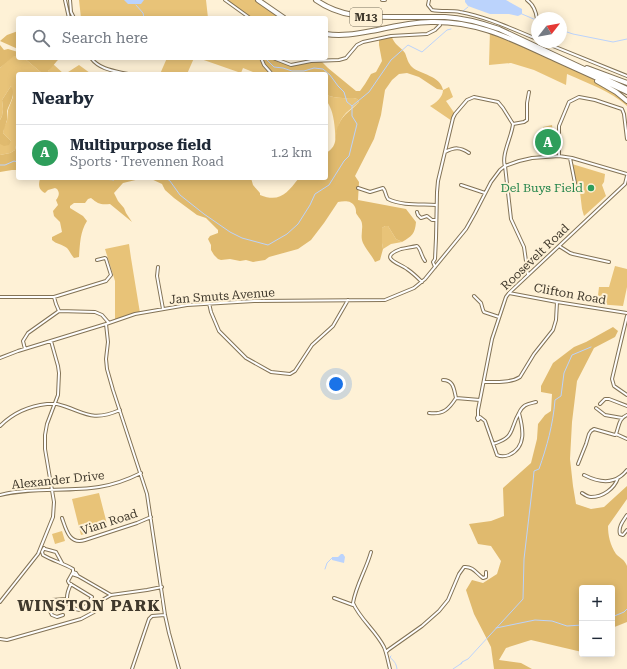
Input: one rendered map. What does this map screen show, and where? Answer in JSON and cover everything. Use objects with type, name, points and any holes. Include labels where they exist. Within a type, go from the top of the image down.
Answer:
[{"type":"highway","points":[[258,0],[281,16]]},
{"type":"highway","name":"M13","points":[[316,0],[339,12],[364,17],[446,17],[474,21],[499,29],[627,89]]},
{"type":"highway","name":"M13","points":[[328,34],[357,34],[418,22],[454,22],[483,28],[510,38],[627,92]]},
{"type":"highway","points":[[568,61],[627,83]]},
{"type":"highway","points":[[570,66],[616,92],[627,100]]},
{"type":"street","points":[[65,0],[69,16]]},
{"type":"street","points":[[70,0],[73,16]]},
{"type":"street","points":[[225,0],[247,16]]},
{"type":"street","points":[[429,0],[428,5],[432,10],[452,10],[484,18],[531,38]]},
{"type":"street","points":[[527,0],[535,9],[536,12]]},
{"type":"street","points":[[278,60],[291,65],[311,61],[339,60],[347,57],[357,45],[361,43],[391,36],[426,34],[435,30],[440,25]]},
{"type":"street","points":[[558,48],[627,76]]},
{"type":"street","points":[[93,60],[99,66],[121,72]]},
{"type":"street","points":[[262,60],[270,72]]},
{"type":"street","points":[[513,124],[524,122],[528,119],[527,103],[529,92]]},
{"type":"street","points":[[435,267],[433,262],[435,259],[438,181],[454,116],[470,98],[473,97],[498,102],[513,124],[504,160],[511,219],[524,247],[528,275]]},
{"type":"street","points":[[559,156],[559,126],[568,104],[570,101],[578,97],[621,108],[624,111],[627,138]]},
{"type":"street","points":[[445,152],[457,148],[466,151],[469,154]]},
{"type":"street","name":"Jan Smuts Avenue","points":[[108,324],[135,314],[187,305],[209,303],[254,301],[385,300],[414,288],[422,282],[440,262],[466,229],[494,176],[505,166],[530,158],[559,156],[627,175]]},
{"type":"street","points":[[570,158],[576,188]]},
{"type":"street","name":"Roosevelt Road","points":[[493,444],[485,421],[479,417],[478,410],[492,340],[504,300],[509,292],[625,184],[627,175]]},
{"type":"street","points":[[461,185],[485,193]]},
{"type":"street","points":[[358,188],[370,192],[383,188],[388,198],[391,200],[404,203],[436,205]]},
{"type":"street","points":[[417,212],[421,218],[427,216],[432,220],[436,220]]},
{"type":"street","points":[[422,282],[416,275],[393,262],[391,255],[402,249],[417,246],[419,247],[425,261]]},
{"type":"street","points":[[559,246],[573,254],[608,262]]},
{"type":"street","points":[[0,297],[54,297],[108,279],[111,275],[106,259],[97,260]]},
{"type":"street","points":[[435,259],[440,262]]},
{"type":"street","points":[[158,267],[163,309]]},
{"type":"street","points":[[515,287],[516,294]]},
{"type":"street","name":"Clifton Road","points":[[509,292],[557,302],[627,313]]},
{"type":"street","points":[[474,296],[481,303],[484,312],[499,318]]},
{"type":"street","points":[[54,297],[59,311]]},
{"type":"street","points":[[209,303],[219,331],[243,356],[271,372],[290,374],[295,371],[312,345],[333,326],[348,300]]},
{"type":"street","points":[[483,382],[511,381],[520,376],[534,354],[553,330],[556,320],[557,302]]},
{"type":"street","points":[[25,349],[24,342],[28,333],[59,311],[95,312],[102,315],[108,324],[106,359],[107,369],[147,494],[165,615],[180,669]]},
{"type":"street","points":[[627,316],[612,379],[615,387],[627,395]]},
{"type":"street","points":[[0,358],[108,324]]},
{"type":"street","points":[[0,602],[39,551],[53,517],[54,506],[45,449],[45,436],[47,424],[55,404],[59,388],[59,373],[51,341]]},
{"type":"street","points":[[443,380],[448,380],[451,383],[456,398]]},
{"type":"street","points":[[456,398],[480,400]]},
{"type":"street","points":[[429,413],[444,412],[456,398]]},
{"type":"street","points":[[600,404],[609,399],[627,406]]},
{"type":"street","points":[[519,414],[521,421],[521,443],[512,453],[499,456],[496,454],[493,444],[504,440],[509,435],[522,407],[536,402]]},
{"type":"street","points":[[0,426],[9,418],[38,405],[55,404],[94,416],[107,415],[120,410]]},
{"type":"street","points":[[596,408],[605,415],[622,418]]},
{"type":"street","points":[[616,434],[622,418],[627,415]]},
{"type":"street","points":[[578,464],[591,431],[594,429],[616,434],[627,439]]},
{"type":"street","points":[[584,475],[596,480],[611,481],[627,470]]},
{"type":"street","name":"Alexander Drive","points":[[0,494],[100,486],[141,473]]},
{"type":"street","points":[[582,493],[591,497],[603,494],[612,489],[618,477]]},
{"type":"street","points":[[627,515],[619,529],[622,535],[627,530]]},
{"type":"street","name":"Vian Road","points":[[62,518],[67,532],[76,541],[80,541],[141,522],[151,517]]},
{"type":"street","points":[[41,547],[56,552],[62,563]]},
{"type":"street","points":[[44,548],[42,552],[43,555],[73,569],[73,573],[76,573],[78,576],[111,595]]},
{"type":"street","points":[[353,604],[360,579],[371,554]]},
{"type":"street","points":[[386,652],[422,626],[439,611],[448,600],[459,574],[464,567],[467,566],[471,568],[483,578],[485,578],[486,572]]},
{"type":"street","points":[[71,584],[66,599],[67,602],[70,606],[80,610],[88,604],[92,598],[91,596],[71,584],[69,583],[68,581],[73,573]]},
{"type":"street","points":[[0,639],[7,640],[81,618],[94,612],[104,599],[111,595],[162,587]]},
{"type":"street","points":[[334,598],[353,604],[378,637],[386,652],[390,669]]},
{"type":"street","points":[[63,615],[57,617],[51,614],[49,603],[52,600],[66,599]]},
{"type":"street","points":[[132,669],[149,619],[152,616],[165,615]]},
{"type":"shaded area","points":[[79,0],[206,0],[208,16],[81,16]]},
{"type":"shaded area","points":[[225,0],[258,0],[281,16],[247,16]]},
{"type":"shaded area","points":[[490,30],[570,66],[606,86],[627,101],[627,106],[614,96],[567,74],[566,85],[534,70],[511,63],[489,65]]},
{"type":"shaded area","points":[[16,32],[16,48],[0,41],[7,35]]},
{"type":"shaded area","points":[[391,36],[395,43],[405,53],[412,67],[434,78],[441,85],[443,90],[437,89],[419,77],[407,73],[399,74],[392,80],[385,90],[381,115],[374,139],[355,176],[359,182],[358,200],[406,209],[416,222],[415,229],[412,234],[402,242],[396,239],[388,226],[382,228],[383,249],[380,260],[375,262],[363,243],[362,223],[356,213],[356,209],[352,203],[345,201],[338,202],[311,240],[298,249],[269,257],[265,260],[253,262],[246,260],[240,261],[218,259],[211,250],[211,245],[208,239],[210,236],[218,233],[218,230],[206,218],[197,215],[174,198],[165,190],[162,184],[153,180],[252,180],[253,185],[260,195],[273,198],[287,192],[297,180],[328,180],[328,152],[335,143],[337,128],[345,115],[359,102],[355,98],[337,98],[328,96],[328,72],[273,72],[268,69],[262,60],[278,60],[289,64],[320,60],[356,91],[360,91],[371,74],[376,72],[382,61],[379,38]]},
{"type":"shaded area","points":[[0,45],[4,50],[8,49],[16,51],[16,56],[0,68]]},
{"type":"shaded area","points":[[14,55],[16,56],[16,60],[26,60],[41,72],[16,72],[16,148],[10,153],[0,155],[0,144],[11,141],[3,133],[7,121],[8,110],[13,97],[11,86],[2,100],[3,109],[0,120],[0,68]]},
{"type":"shaded area","points":[[26,60],[58,60],[48,72],[41,72]]},
{"type":"shaded area","points":[[166,60],[193,60],[188,72],[161,72]]},
{"type":"shaded area","points":[[204,60],[262,60],[271,72],[253,72],[243,68],[241,72]]},
{"type":"shaded area","points":[[53,64],[62,72],[48,72]]},
{"type":"shaded area","points":[[79,65],[89,72],[68,72]]},
{"type":"shaded area","points":[[11,86],[13,95],[7,111],[7,120],[3,133],[11,141],[9,145],[4,146],[0,144],[0,120],[3,109],[2,100]]},
{"type":"shaded area","points":[[449,87],[453,97],[446,101],[455,114],[452,121],[430,106],[439,100],[443,90]]},
{"type":"shaded area","points":[[328,96],[337,98],[355,98],[359,102],[346,113],[341,120],[335,143],[334,119],[329,105]]},
{"type":"shaded area","points":[[552,125],[553,133],[545,135],[543,127]]},
{"type":"shaded area","points":[[554,137],[556,151],[542,151],[541,146],[543,145],[540,139]]},
{"type":"shaded area","points":[[16,144],[16,170],[0,172],[0,155],[10,153],[15,150]]},
{"type":"shaded area","name":"Del Buys Field","points":[[572,164],[605,174],[602,185],[606,196],[584,216],[580,192]]},
{"type":"shaded area","points":[[40,180],[136,180],[123,183],[114,193],[132,222],[110,204],[100,204],[91,198],[85,203],[74,203],[70,206],[70,208],[83,216],[87,221],[80,243],[79,257],[74,258],[67,248],[52,240],[52,237],[62,232],[60,222],[54,216],[53,211],[58,205],[56,200],[59,193],[55,188],[48,190],[45,193],[43,192],[39,183]]},
{"type":"shaded area","points":[[388,226],[396,239],[402,242],[391,244],[383,249],[382,228]]},
{"type":"shaded area","points":[[129,244],[140,313],[115,321],[115,281],[105,249]]},
{"type":"shaded area","points":[[615,266],[627,269],[627,287],[623,306],[597,304],[599,287],[609,287]]},
{"type":"shaded area","points":[[613,327],[618,331],[615,337],[594,348],[577,381],[572,422],[570,459],[576,504],[591,509],[604,507],[627,486],[627,499],[608,526],[612,547],[627,566],[627,622],[615,627],[615,585],[579,585],[579,651],[531,640],[506,648],[499,660],[521,663],[532,669],[494,669],[491,647],[474,614],[466,590],[472,580],[483,583],[497,574],[501,561],[491,546],[478,544],[469,524],[491,521],[504,516],[503,488],[531,463],[537,439],[538,424],[545,415],[551,411],[552,394],[541,392],[541,386],[553,363],[574,347]]},
{"type":"shaded area","points":[[99,493],[108,528],[81,535],[72,499]]},
{"type":"shaded area","points":[[62,531],[65,541],[55,544],[52,534]]},
{"type":"water","points":[[124,0],[144,0],[141,4],[128,4]]},
{"type":"water","points":[[465,0],[506,0],[522,9],[522,14],[518,16],[509,14],[490,14],[468,6]]},
{"type":"water","points":[[341,554],[345,557],[344,563],[332,560],[332,557],[338,557]]},
{"type":"waterway","points":[[136,5],[143,13],[144,16]]},
{"type":"waterway","points":[[463,11],[468,7]]},
{"type":"waterway","points":[[522,14],[531,18]]},
{"type":"waterway","points":[[169,180],[180,195],[230,232],[242,238],[268,245],[287,234],[298,224],[315,194],[329,185],[344,161],[349,156],[357,124],[352,116],[352,106],[369,92],[391,60],[408,45],[422,52],[447,30],[451,29]]},
{"type":"waterway","points":[[567,32],[613,42],[627,39]]},
{"type":"waterway","points":[[267,60],[274,67],[292,71],[304,71],[314,68],[323,69],[326,72]]},
{"type":"waterway","points":[[328,73],[344,92],[347,102],[352,106]]},
{"type":"waterway","points":[[0,165],[16,162]]},
{"type":"waterway","points":[[461,664],[468,659],[523,599],[524,559],[534,471],[539,469],[542,460],[551,427],[555,400],[561,396],[564,373],[572,355],[591,347]]},
{"type":"waterway","points":[[325,569],[327,563],[332,558]]},
{"type":"waterway","points":[[615,616],[627,609]]},
{"type":"waterway","points":[[496,628],[535,620],[552,621],[567,626],[579,625]]},
{"type":"waterway","points":[[391,656],[390,657],[395,663],[397,669]]},
{"type":"waterway","points":[[453,669],[462,663]]},
{"type":"place","name":"Multipurpose field","points":[[548,142]]},
{"type":"place","name":"Del Buys Field","points":[[591,188]]},
{"type":"district","name":"WINSTON PARK","points":[[89,605]]}]
